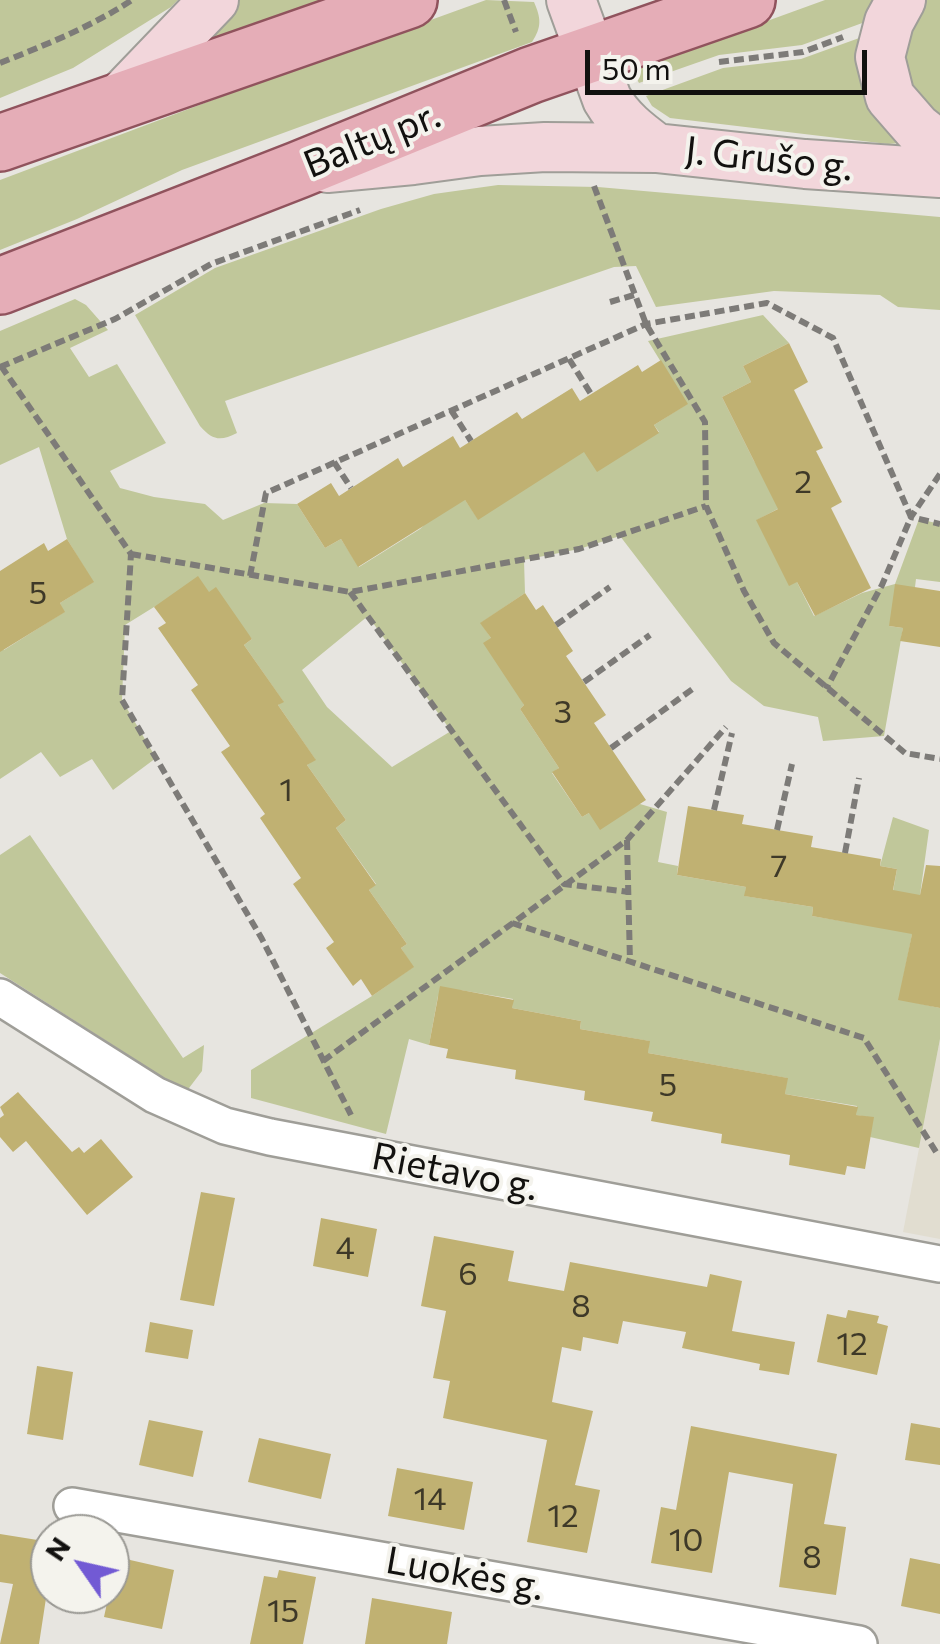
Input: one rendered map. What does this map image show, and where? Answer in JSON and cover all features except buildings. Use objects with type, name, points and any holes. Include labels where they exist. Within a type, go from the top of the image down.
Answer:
[{"type":"main road","points":[[118,100],[214,0]]},
{"type":"main road","points":[[0,142],[409,0]]},
{"type":"main road","name":"J. Grušo g.","points":[[571,0],[607,99],[630,130],[656,148],[940,173]]},
{"type":"main road","name":"Baltų pr.","points":[[0,286],[485,93],[747,0]]},
{"type":"main road","points":[[895,11],[880,57],[890,97],[917,128],[940,146]]},
{"type":"main road","points":[[298,170],[480,151],[656,148]]},
{"type":"street","name":"Rietavo g.","points":[[0,998],[155,1095],[225,1126],[940,1264]]},
{"type":"street","name":"Luokės g.","points":[[72,1506],[858,1644]]},
{"type":"path","points":[[0,63],[58,40],[132,0]]},
{"type":"path","points":[[705,67],[722,61],[803,52],[895,11]]},
{"type":"path","points":[[592,180],[646,324],[705,422],[706,506],[744,592],[774,643],[905,753],[940,759]]},
{"type":"path","points":[[371,206],[211,264],[115,319],[0,366],[131,554],[122,700],[262,939],[374,1157]]},
{"type":"path","points":[[610,302],[634,295]]},
{"type":"path","points":[[250,576],[266,493],[646,324],[767,303],[833,338],[911,517]]},
{"type":"path","points":[[569,359],[592,394]]},
{"type":"path","points":[[451,410],[471,441]]},
{"type":"path","points":[[334,462],[351,488]]},
{"type":"path","points":[[826,689],[882,585],[911,517],[940,474]]},
{"type":"path","points":[[131,554],[350,592],[579,550],[706,506]]},
{"type":"path","points":[[911,517],[940,524]]},
{"type":"path","points":[[556,624],[610,586]]},
{"type":"path","points":[[350,592],[564,884],[628,892]]},
{"type":"path","points":[[584,682],[650,635]]},
{"type":"path","points":[[611,748],[694,688]]},
{"type":"path","points":[[322,1061],[627,840],[729,730],[714,810]]},
{"type":"path","points":[[777,830],[792,764]]},
{"type":"path","points":[[845,853],[859,778]]},
{"type":"path","points":[[627,840],[630,962]]},
{"type":"path","points":[[511,923],[864,1038],[938,1155]]},
{"type":"shaded area","points":[[940,1039],[940,1239],[903,1232]]},
{"type":"green space","points":[[0,0],[178,0],[73,68],[0,98]]},
{"type":"green space","points":[[239,0],[321,0],[192,46]]},
{"type":"green space","points":[[486,0],[534,2],[539,22],[532,42],[182,170],[0,250],[0,180]]},
{"type":"green space","points":[[825,0],[873,0],[865,22],[802,45],[719,55],[639,83],[632,70]]},
{"type":"green space","points":[[923,0],[940,0],[940,117],[913,88],[901,61],[904,39]]},
{"type":"green space","points":[[862,37],[901,143],[670,118],[652,106],[646,96],[723,68],[801,59]]},
{"type":"green space","points":[[498,185],[598,187],[940,217],[940,310],[898,307],[880,295],[774,291],[656,307],[636,266],[614,267],[225,401],[237,433],[222,438],[209,435],[200,426],[135,315],[215,268],[381,209],[434,194]]},
{"type":"green space","points":[[75,299],[86,305],[108,330],[70,348],[89,377],[117,364],[166,443],[110,471],[120,488],[205,504],[223,520],[264,503],[297,504],[325,548],[341,539],[359,567],[420,529],[459,491],[478,519],[579,443],[659,432],[654,425],[687,404],[648,341],[763,315],[789,343],[743,366],[751,382],[722,397],[754,461],[785,505],[757,520],[814,616],[862,593],[895,584],[919,519],[940,524],[940,582],[916,579],[915,587],[889,626],[903,628],[884,736],[823,741],[818,717],[764,706],[731,681],[620,536],[524,560],[525,593],[481,623],[524,705],[520,709],[559,768],[552,773],[582,817],[640,804],[667,812],[658,862],[678,866],[677,875],[746,887],[745,896],[813,907],[812,916],[866,925],[888,919],[897,869],[880,866],[893,817],[929,830],[899,999],[940,1008],[940,1039],[919,1148],[870,1137],[873,1118],[856,1115],[857,1106],[785,1094],[787,1078],[648,1053],[649,1041],[580,1029],[581,1021],[512,1008],[513,999],[460,990],[438,996],[429,1045],[409,1039],[386,1134],[251,1098],[251,1070],[413,967],[401,948],[407,944],[369,890],[376,884],[336,828],[346,820],[307,765],[315,759],[278,705],[283,701],[244,645],[252,639],[209,592],[154,607],[125,625],[122,700],[156,758],[113,790],[92,759],[60,777],[41,752],[0,779],[0,646],[4,650],[64,612],[60,603],[93,582],[67,539],[39,447],[0,465],[0,331]],"holes":[[[368,616],[451,731],[392,767],[327,707],[302,670]]]},
{"type":"green space","points":[[30,835],[183,1058],[204,1045],[202,1071],[186,1092],[0,973],[0,855]]}]
